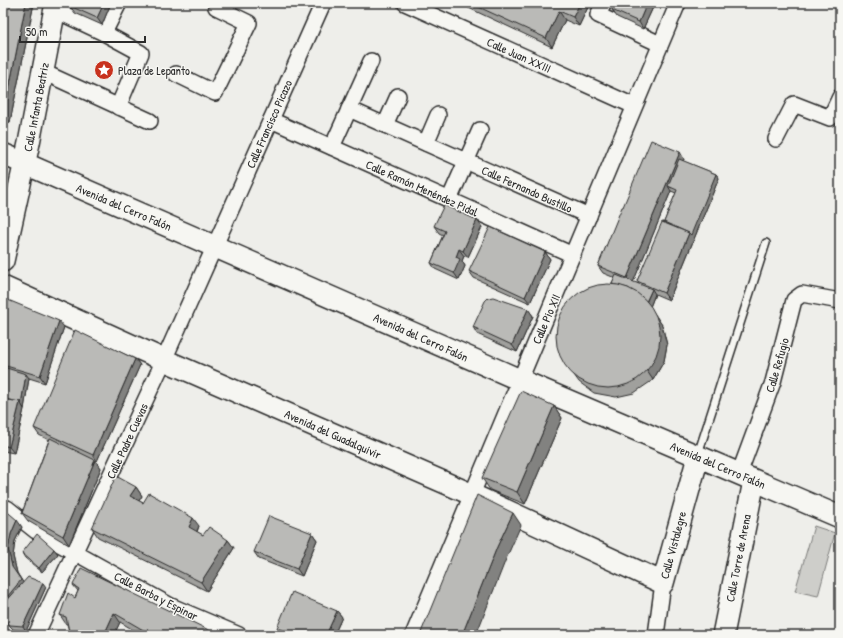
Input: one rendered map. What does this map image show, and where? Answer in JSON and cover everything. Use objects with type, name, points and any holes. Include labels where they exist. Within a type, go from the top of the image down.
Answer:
[{"type":"street","points":[[104,33],[119,3]]},
{"type":"street","name":"Calle Francisco Picazo","points":[[214,246],[323,3]]},
{"type":"street","name":"Calle Juan XXIII","points":[[405,3],[634,106]]},
{"type":"street","points":[[604,3],[598,15],[660,44]]},
{"type":"street","name":"Calle Pio XII","points":[[413,635],[473,496],[678,3]]},
{"type":"street","points":[[176,74],[215,93],[249,23],[214,4]]},
{"type":"street","points":[[55,6],[141,53],[118,107]]},
{"type":"street","name":"Calle Infanta Beatriz","points":[[3,261],[25,164],[55,6]]},
{"type":"street","points":[[332,147],[371,60]]},
{"type":"street","points":[[43,72],[150,121]]},
{"type":"street","points":[[385,125],[398,96]]},
{"type":"street","points":[[776,139],[794,104],[830,118],[840,97]]},
{"type":"street","name":"Calle Fernando Bustillo","points":[[349,109],[589,216]]},
{"type":"street","points":[[426,143],[438,115]]},
{"type":"street","name":"Calle Ramón Menéndez Pidal","points":[[271,120],[573,255]]},
{"type":"street","name":"Calle Fernando Bustillo","points":[[449,200],[480,130]]},
{"type":"street","name":"Avenida del Cerro Falón","points":[[3,154],[520,380],[840,517]]},
{"type":"street","name":"Calle Padre Cuevas","points":[[36,635],[76,552],[164,360],[214,246]]},
{"type":"street","name":"Avenida del Guadalquivir","points":[[3,286],[77,329],[164,360],[473,496],[663,583]]},
{"type":"street","name":"Calle Refugio","points":[[746,478],[794,300],[802,294],[840,301]]},
{"type":"street","name":"Calle Vistalegre","points":[[656,635],[663,583],[698,457]]},
{"type":"street","name":"Calle Torre de Arena","points":[[722,635],[746,478]]},
{"type":"street","name":"Calle Barba y Espinar","points":[[3,508],[7,508],[36,531],[171,606],[239,635]]},
{"type":"lane","points":[[698,457],[766,243]]},
{"type":"shaded area","points":[[814,526],[835,533],[818,596],[795,591]]},
{"type":"building","points":[[3,3],[26,3],[3,115]]},
{"type":"building","points":[[70,3],[104,3],[97,18],[70,6]]},
{"type":"building","points":[[470,3],[580,3],[573,17],[559,11],[546,38]]},
{"type":"building","points":[[615,3],[647,3],[639,22],[612,10]]},
{"type":"building","points":[[651,140],[680,152],[627,278],[598,266]]},
{"type":"building","points":[[679,159],[716,174],[691,235],[664,222],[677,190],[668,186]]},
{"type":"building","points":[[444,205],[477,220],[463,251],[459,249],[456,257],[460,259],[454,273],[431,263],[445,231],[434,226]]},
{"type":"building","points":[[662,222],[689,233],[664,293],[637,281]]},
{"type":"building","points":[[490,227],[545,252],[525,297],[469,271]]},
{"type":"building","points":[[616,275],[652,289],[646,302],[628,288],[612,284]]},
{"type":"building","points":[[608,284],[628,288],[637,293],[651,307],[656,316],[660,336],[656,356],[651,365],[637,379],[628,384],[608,388],[588,384],[579,379],[565,365],[560,356],[556,336],[560,316],[565,307],[579,293],[588,288]]},
{"type":"building","points":[[493,297],[528,309],[512,345],[473,327],[485,301],[488,298]]},
{"type":"building","points":[[8,300],[59,321],[40,376],[3,365],[3,324]]},
{"type":"building","points":[[75,330],[135,359],[93,455],[34,428]]},
{"type":"building","points":[[3,367],[26,374],[21,404],[20,402],[3,399]]},
{"type":"building","points":[[521,391],[554,406],[517,492],[482,478]]},
{"type":"building","points":[[3,399],[20,402],[9,447],[3,445]]},
{"type":"building","points":[[50,438],[95,460],[63,536],[22,513]]},
{"type":"building","points":[[116,476],[136,487],[130,496],[143,503],[149,493],[193,518],[189,527],[203,535],[209,527],[228,540],[201,582],[92,528]]},
{"type":"building","points":[[477,495],[513,513],[497,547],[462,635],[420,635]]},
{"type":"building","points":[[3,508],[17,520],[11,534],[8,549],[12,567],[21,580],[7,597],[3,592]]},
{"type":"building","points":[[269,516],[312,533],[297,569],[254,552]]},
{"type":"building","points":[[37,534],[54,549],[39,568],[22,553]]},
{"type":"building","points":[[81,568],[219,635],[143,635],[145,631],[114,613],[104,635],[73,635],[69,631],[66,617],[60,615],[68,593],[75,598],[79,589],[73,585]]},
{"type":"building","points":[[28,577],[43,583],[23,626],[10,625],[3,617],[3,605]]},
{"type":"building","points":[[292,592],[337,611],[326,635],[294,635],[277,628]]},
{"type":"place","name":"Plaza de Lepanto","points":[[104,70]]}]
